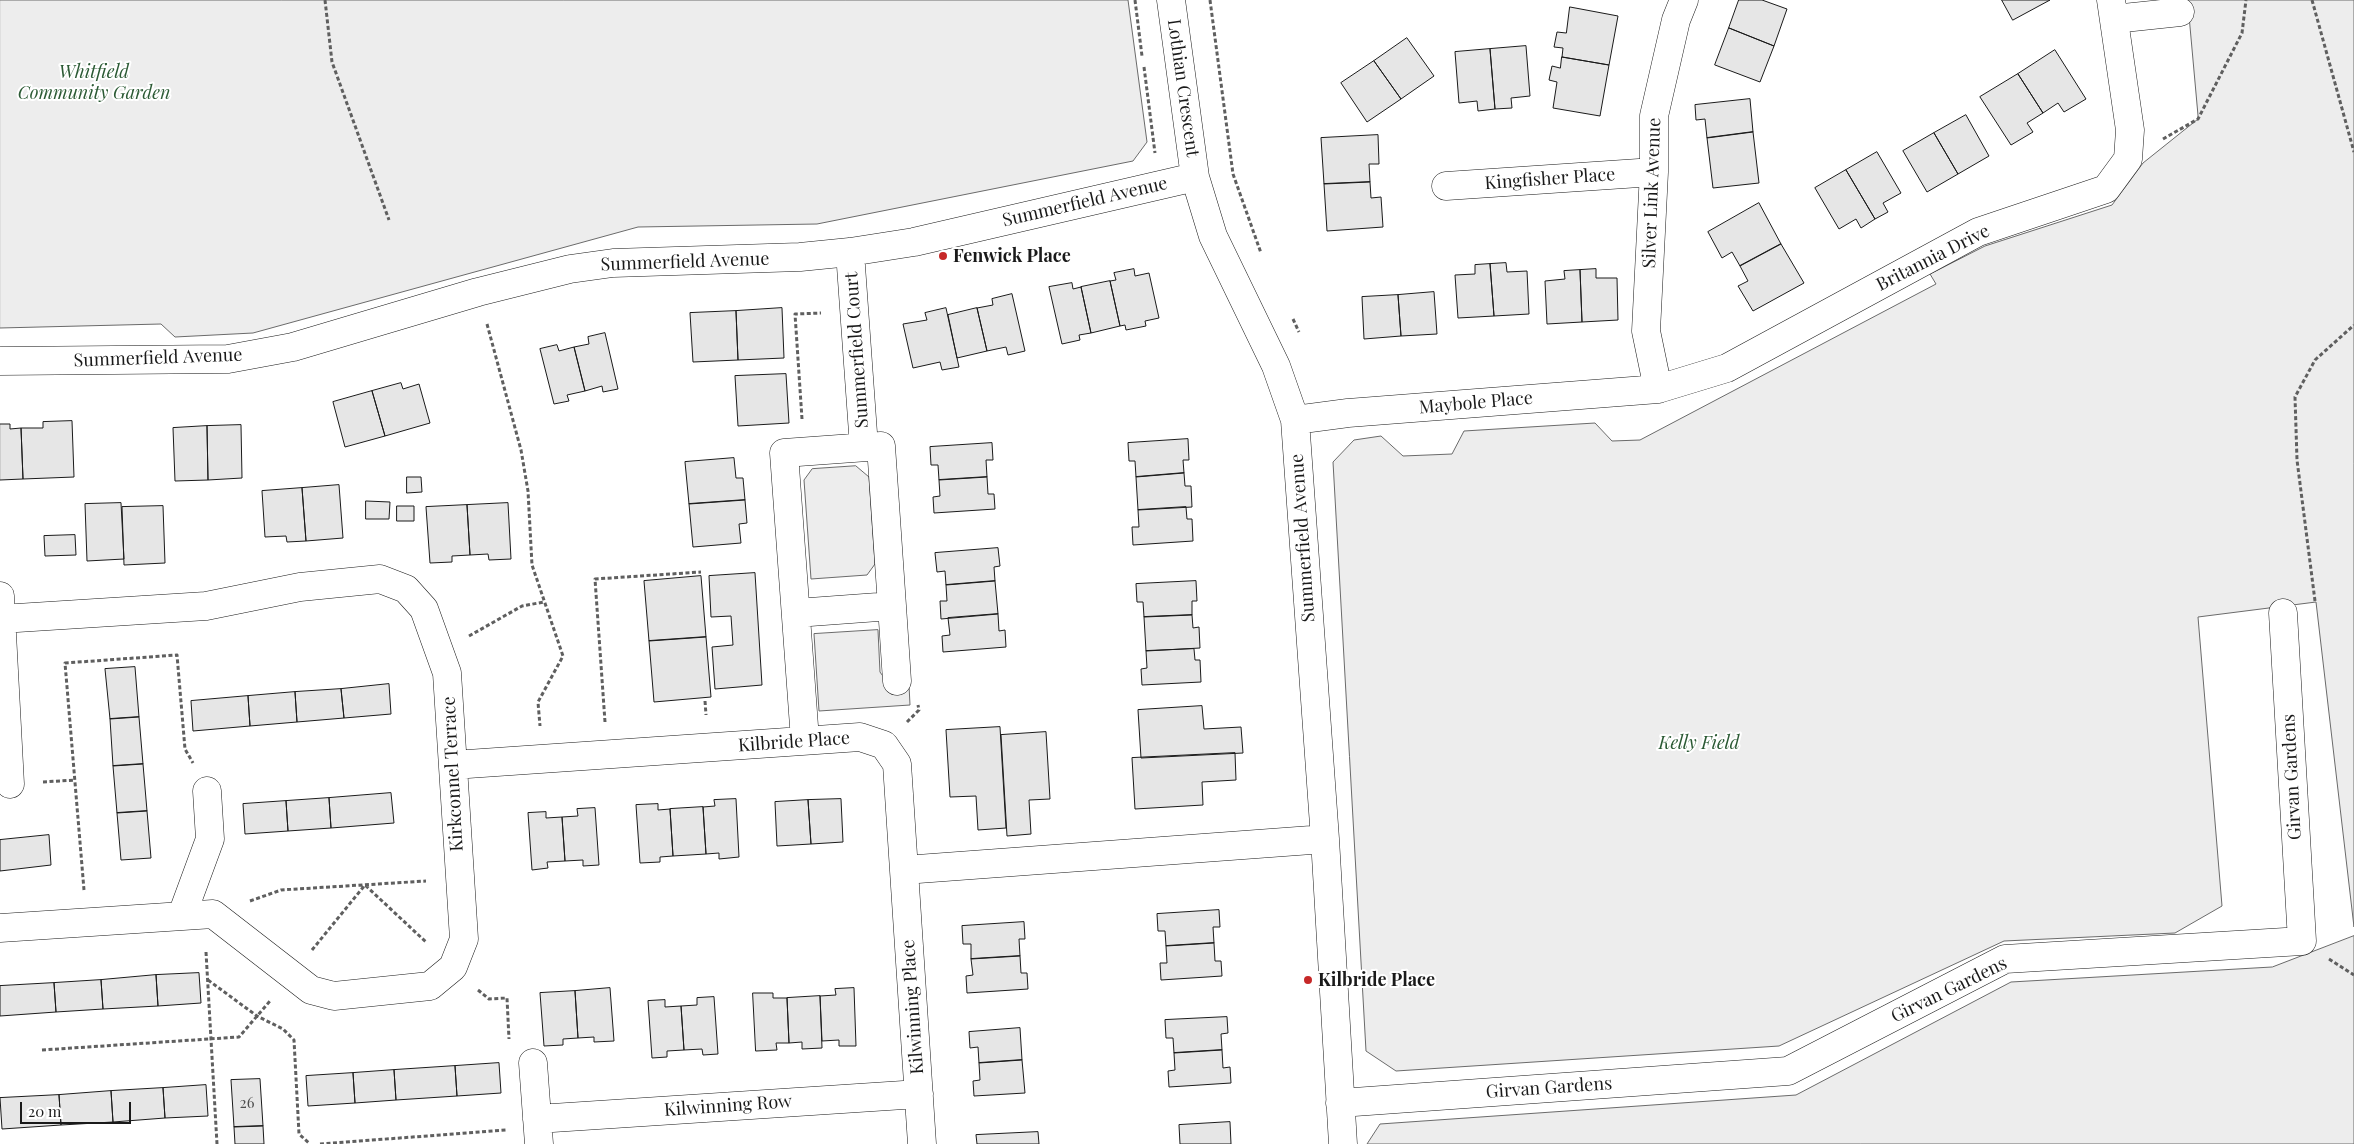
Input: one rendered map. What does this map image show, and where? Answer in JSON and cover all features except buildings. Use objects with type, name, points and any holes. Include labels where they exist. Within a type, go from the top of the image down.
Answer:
[{"type":"street","name":"Lothian Crescent","points":[[1171,0],[1181,85],[1195,177]]},
{"type":"street","name":"Silver Link Avenue","points":[[1658,389],[1646,331],[1654,172],[1654,116],[1676,20],[1684,0]]},
{"type":"street","points":[[2128,160],[2130,130],[2113,9],[2180,12]]},
{"type":"street","name":"Britannia Drive","points":[[1658,389],[1727,368],[1978,232],[2106,189],[2128,160]]},
{"type":"street","name":"Kingfisher Place","points":[[1446,186],[1654,172]]},
{"type":"street","name":"Summerfield Avenue","points":[[0,361],[228,359],[293,347],[478,292],[570,269],[613,263],[800,257],[850,252],[914,242],[1195,177],[1213,236],[1276,366],[1295,420],[1325,839],[1342,1144]]},
{"type":"street","name":"Summerfield Court","points":[[850,252],[864,448]]},
{"type":"street","name":"Maybole Place","points":[[1295,420],[1658,389]]},
{"type":"street","name":"Summerfield Court","points":[[805,740],[784,453],[881,446],[892,606]]},
{"type":"street","name":"Kirkconnel Terrace","points":[[0,928],[212,914],[290,976],[311,990],[334,996],[430,986],[453,967],[464,940],[447,673],[424,609],[406,589],[380,579],[300,587],[206,606],[106,613],[1,608]]},
{"type":"street","points":[[796,613],[892,606],[898,680]]},
{"type":"street","points":[[1,608],[10,784]]},
{"type":"street","name":"Girvan Gardens","points":[[1340,1103],[1788,1071],[2006,959],[2302,941],[2283,612]]},
{"type":"street","name":"Kilbride Place","points":[[453,765],[860,737],[884,745],[897,764],[904,870]]},
{"type":"street","points":[[182,915],[210,839],[207,790]]},
{"type":"street","points":[[904,870],[1325,839]]},
{"type":"street","name":"Kilwinning Place","points":[[904,870],[922,1144]]},
{"type":"street","points":[[533,1063],[538,1131]]},
{"type":"street","name":"Kilwinning Row","points":[[538,1131],[919,1094]]},
{"type":"path","points":[[325,0],[332,62],[389,220]]},
{"type":"path","points":[[1135,0],[1159,185]]},
{"type":"path","points":[[1210,0],[1233,174],[1262,256]]},
{"type":"path","points":[[2128,160],[2198,119],[2242,33],[2246,0]]},
{"type":"path","points":[[2312,0],[2354,152]]},
{"type":"path","points":[[478,292],[521,450],[528,491],[532,565],[563,656],[538,702],[542,759]]},
{"type":"path","points":[[1290,313],[1301,337]]},
{"type":"path","points":[[795,314],[804,452]]},
{"type":"path","points":[[2283,612],[2316,602],[2298,460],[2295,397],[2315,360],[2354,325]]},
{"type":"path","points":[[607,755],[595,579],[701,572]]},
{"type":"path","points":[[440,652],[522,606],[544,602]]},
{"type":"path","points":[[87,923],[65,663],[177,654],[185,749],[207,790]]},
{"type":"path","points":[[42,1050],[239,1037],[290,976]]},
{"type":"path","points":[[208,980],[257,1016],[283,1029],[294,1040],[299,1134],[310,1144]]},
{"type":"path","points":[[320,1144],[507,1130],[538,1131]]},
{"type":"green space","name":"Whitfield Community Garden","points":[[0,0],[1128,0],[1147,142],[1133,161],[817,224],[638,227],[253,333],[175,337],[161,324],[0,328]]},
{"type":"green space","name":"Kelly Field","points":[[2188,0],[2354,0],[2354,927],[2316,602],[2198,617],[2222,906],[2175,933],[2004,941],[1779,1046],[1396,1071],[1366,1051],[1333,462],[1354,440],[1381,436],[1403,456],[1452,454],[1464,431],[1595,423],[1612,441],[1640,440],[1936,284],[1930,274],[1985,246],[2112,205],[2143,163],[2198,119]]},
{"type":"green space","points":[[856,466],[869,477],[875,564],[867,575],[811,579],[804,480],[812,469]]},
{"type":"green space","points":[[878,630],[880,672],[887,682],[909,685],[910,705],[819,711],[814,634]]},
{"type":"green space","points":[[2354,936],[2354,1144],[1367,1144],[1380,1124],[1796,1095],[2011,982],[2272,967]]},
{"type":"place","name":"Fenwick Place","points":[[943,256]]},
{"type":"place","name":"Kilbride Place","points":[[1308,980]]}]
